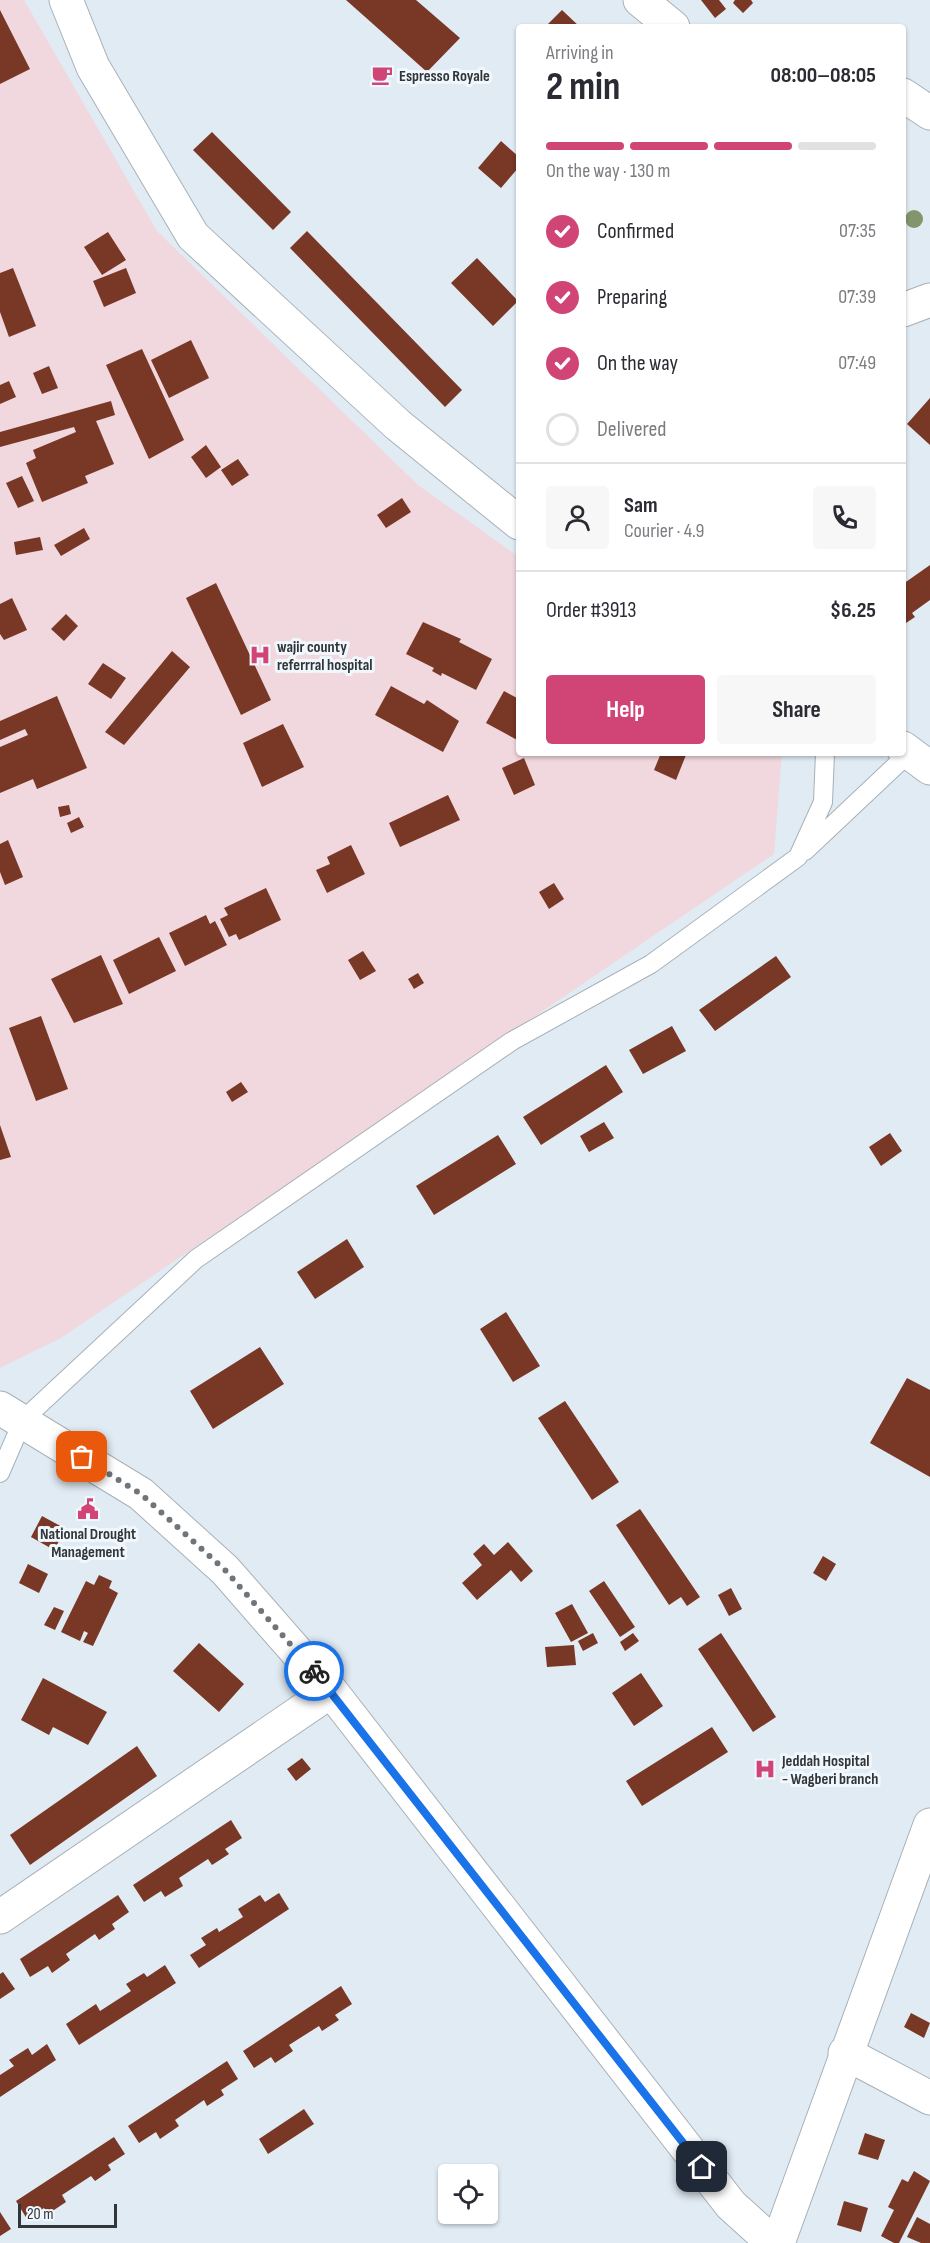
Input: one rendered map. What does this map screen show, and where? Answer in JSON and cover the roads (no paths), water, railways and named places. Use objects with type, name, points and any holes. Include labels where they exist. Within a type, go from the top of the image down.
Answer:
[{"type":"street","points":[[66,0],[93,67],[193,236],[399,425],[516,520]]},
{"type":"street","points":[[640,0],[669,24]]},
{"type":"street","points":[[906,96],[930,113]]},
{"type":"street","points":[[906,309],[930,300]]},
{"type":"street","points":[[12,1414],[149,1501],[225,1570],[331,1690],[731,2205],[773,2243]]},
{"type":"street","points":[[0,1917],[331,1690]]},
{"type":"street","points":[[778,2243],[845,2053],[930,1826]]},
{"type":"street","points":[[845,2053],[930,2098]]},
{"type":"lane","points":[[798,857],[823,802],[825,756]]},
{"type":"lane","points":[[0,1473],[12,1414],[196,1259],[512,1041],[651,964],[798,857],[914,756]]},
{"type":"place","name":"Espresso Royale","points":[[382,75]]},
{"type":"place","name":"wajir county referrral hospital","points":[[260,655]]},
{"type":"place","name":"National Drought Management","points":[[88,1509]]},
{"type":"place","name":"Jeddah Hospital - Wagberi branch","points":[[765,1769]]}]
